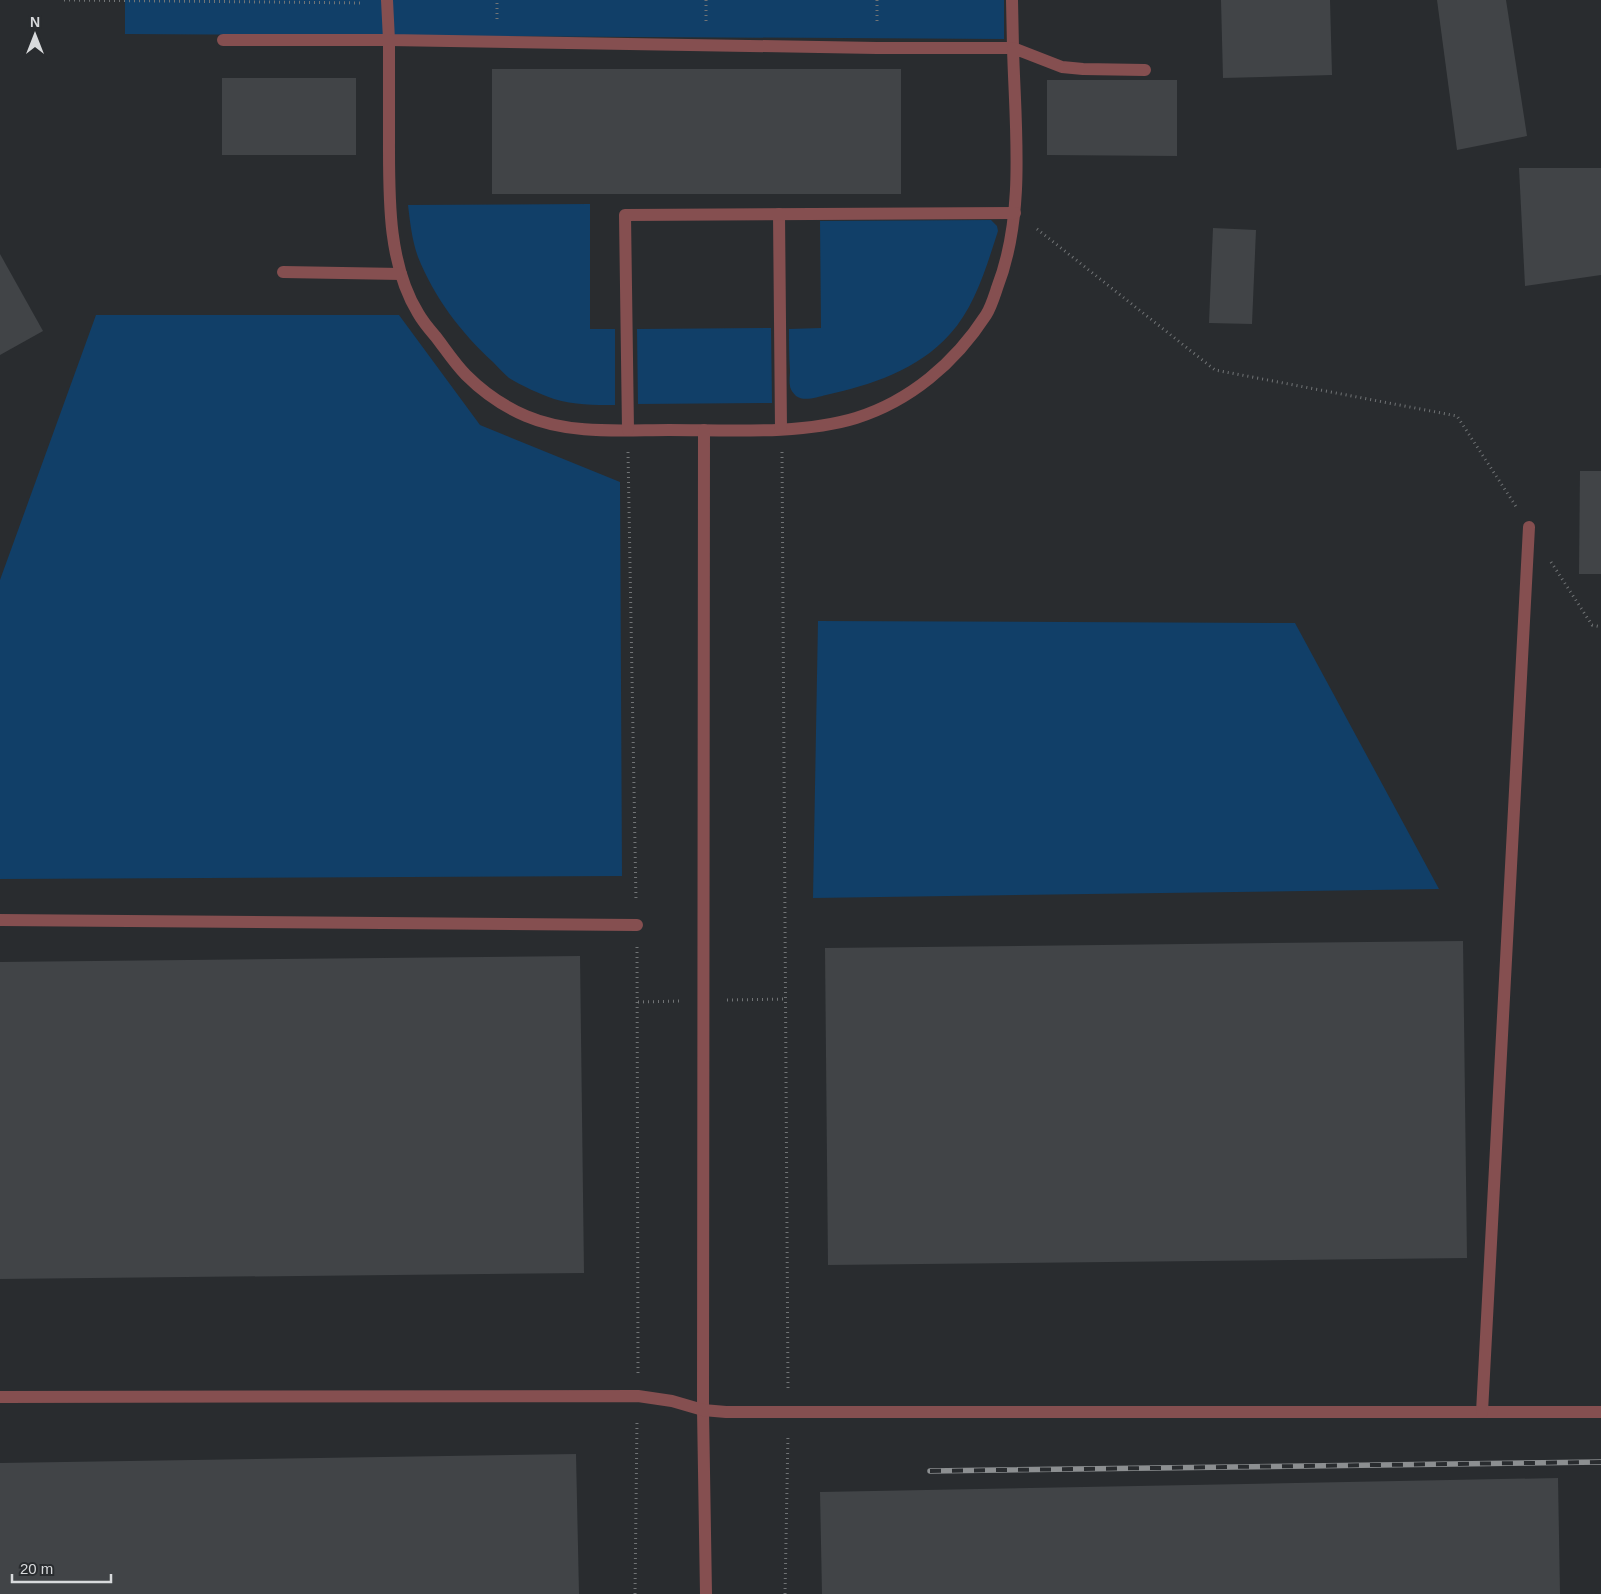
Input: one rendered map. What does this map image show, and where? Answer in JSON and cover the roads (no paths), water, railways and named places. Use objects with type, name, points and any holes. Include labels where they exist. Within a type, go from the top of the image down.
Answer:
[{"type":"lane","points":[[387,1],[392,224],[401,274],[418,313],[466,375],[497,400],[527,417],[569,428],[704,430],[782,429],[820,426],[856,418],[899,400],[938,373],[965,345],[988,312],[1004,271],[1015,213],[1016,155],[1012,0]]},
{"type":"lane","points":[[223,40],[389,40],[1013,48],[1062,67],[1145,70]]},
{"type":"lane","points":[[628,430],[625,215],[1015,213]]},
{"type":"lane","points":[[779,214],[782,429]]},
{"type":"lane","points":[[283,272],[401,274]]},
{"type":"lane","points":[[704,430],[703,1410],[706,1594]]},
{"type":"lane","points":[[1482,1412],[1529,527]]},
{"type":"lane","points":[[0,920],[637,925]]},
{"type":"lane","points":[[0,1397],[638,1396],[672,1401],[703,1410],[726,1412],[1601,1412]]},
{"type":"railway","points":[[930,1471],[1601,1462]]}]
